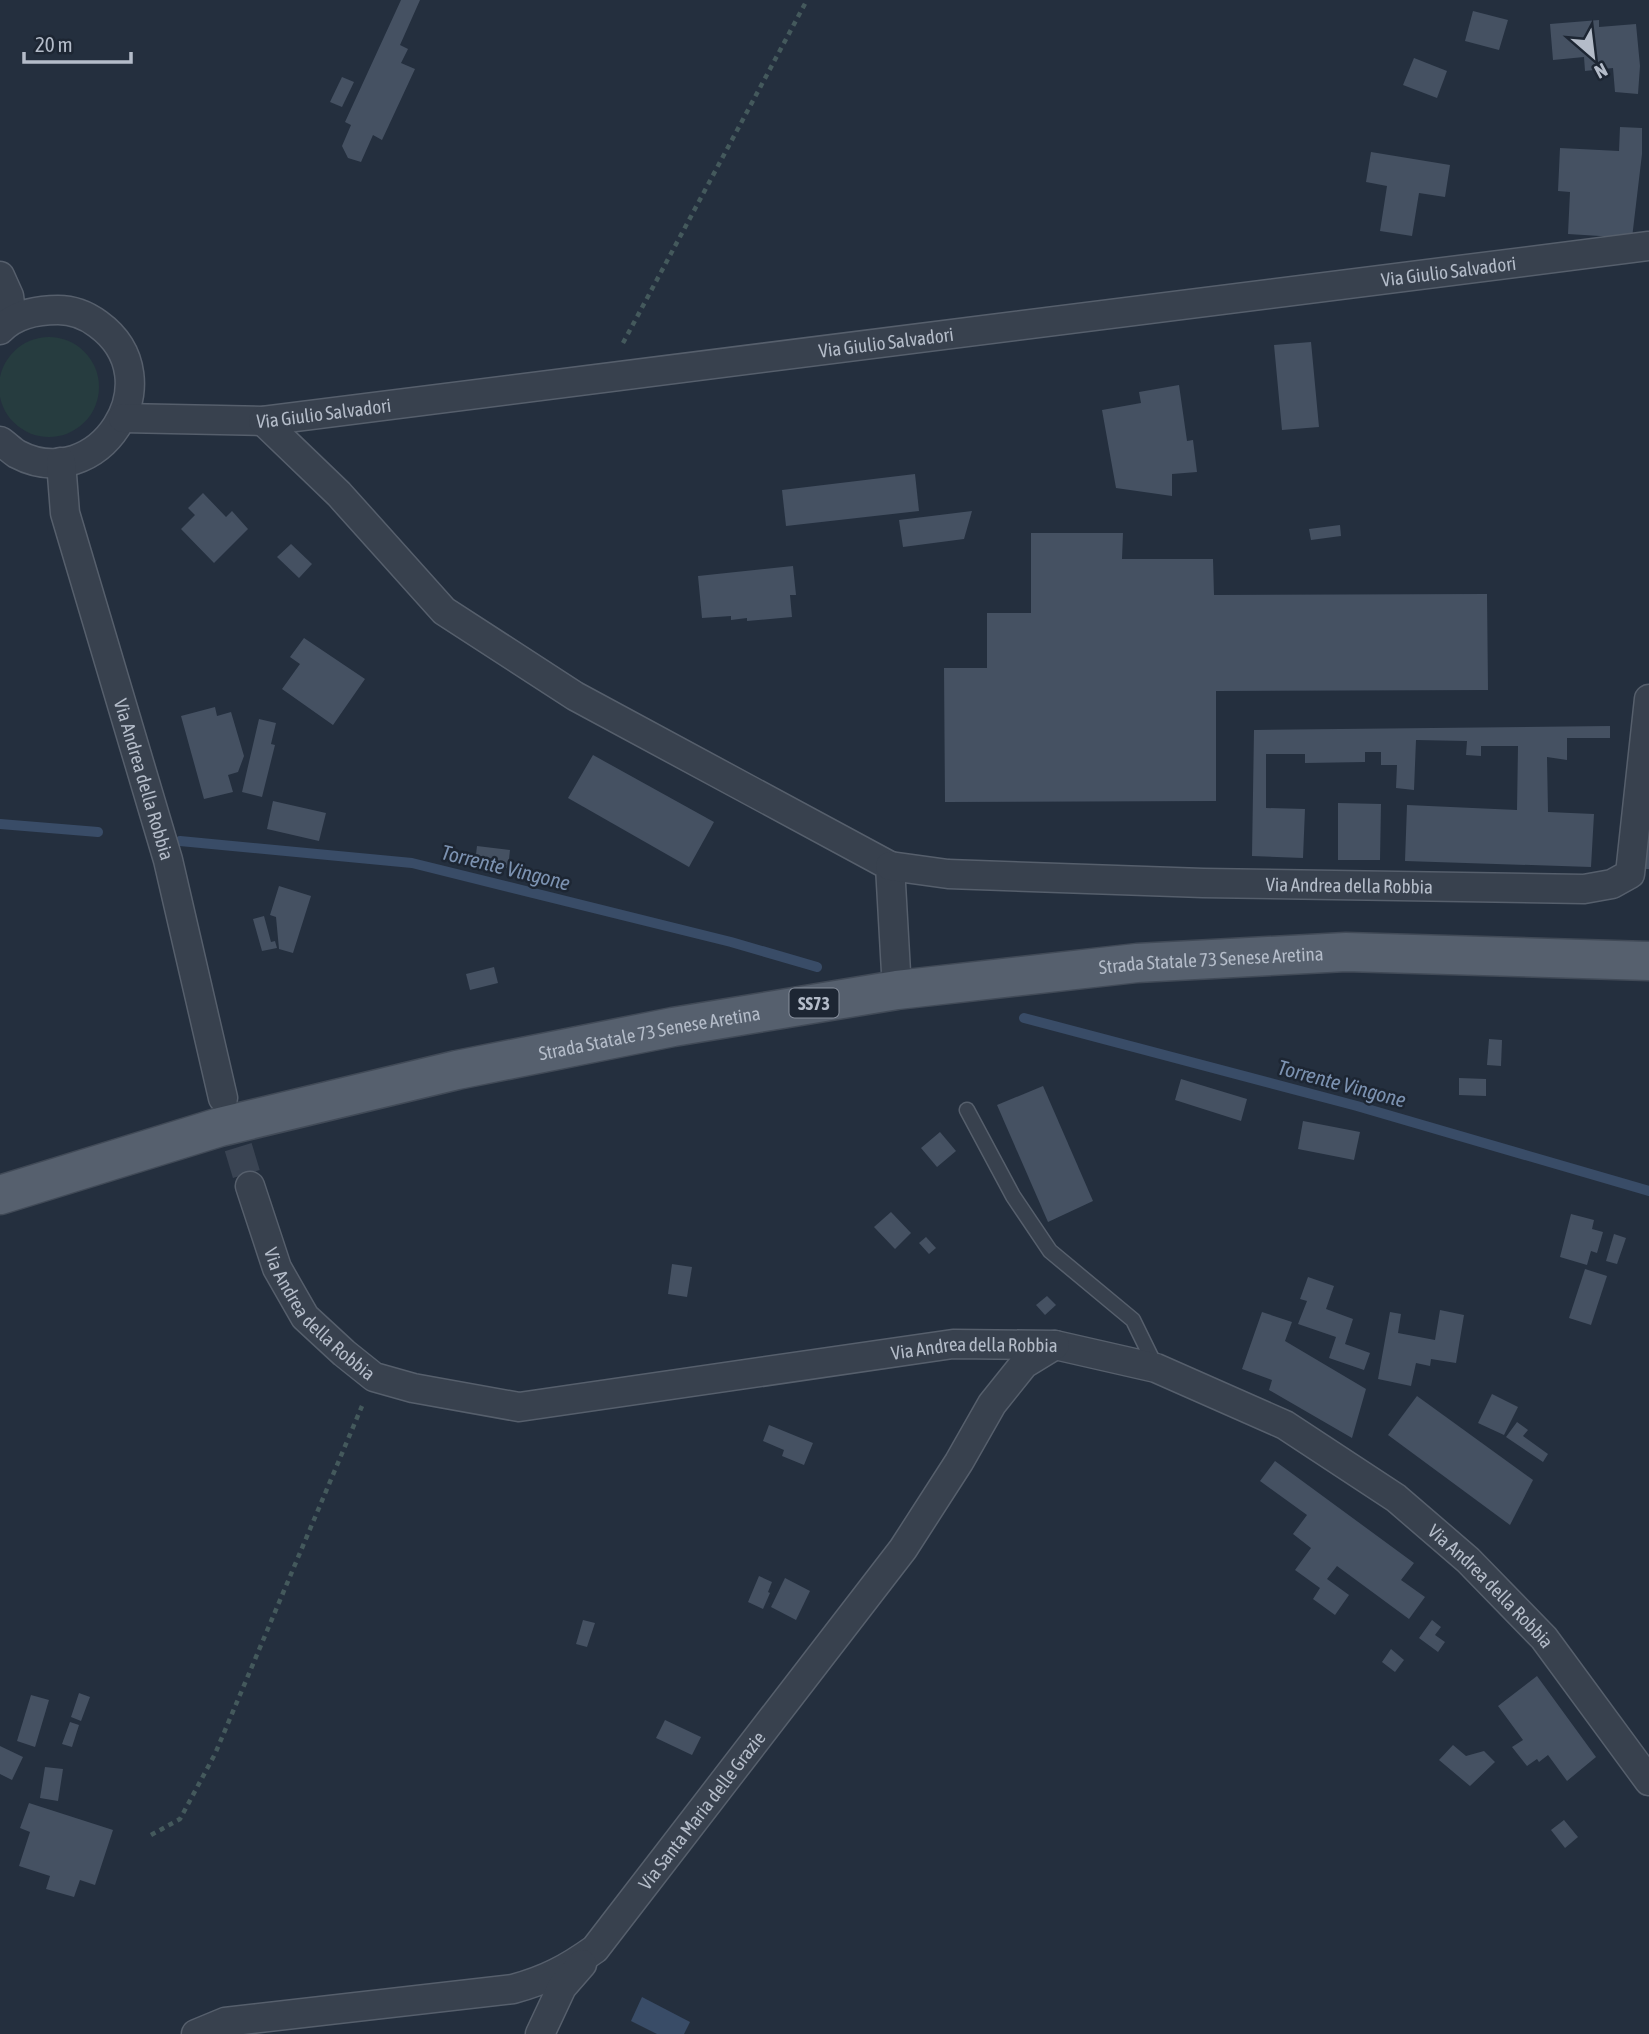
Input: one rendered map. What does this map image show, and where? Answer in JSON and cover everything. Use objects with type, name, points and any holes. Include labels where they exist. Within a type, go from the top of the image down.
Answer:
[{"type":"main road","name":"Strada Statale 73 Senese Aretina","points":[[0,1195],[220,1127],[457,1070],[673,1027],[897,990],[1138,963],[1346,951],[1649,961]]},
{"type":"street","name":"Via Giulio Salvadori","points":[[123,418],[263,421],[1649,246]]},
{"type":"street","points":[[0,276],[9,296],[6,324],[42,310],[66,310],[88,317],[107,331],[121,350],[129,372],[129,395],[123,418],[108,440],[86,454],[61,462],[38,461],[17,454],[0,441]]},
{"type":"street","points":[[263,421],[339,494],[444,611],[575,696],[890,866],[897,990]]},
{"type":"street","name":"Via Andrea della Robbia","points":[[61,462],[65,513],[168,860],[223,1098]]},
{"type":"street","name":"Via Andrea della Robbia","points":[[890,866],[948,874],[1203,883],[1584,889],[1612,884],[1630,874],[1649,699]]},
{"type":"street","name":"Via Andrea della Robbia","points":[[250,1186],[277,1268],[305,1317],[374,1377],[413,1388],[519,1407],[953,1344],[1055,1345],[1156,1368],[1285,1425],[1396,1498],[1468,1560],[1544,1638],[1649,1781]]},
{"type":"street","name":"Via Santa Maria delle Grazie","points":[[196,2034],[225,2022],[513,1989],[544,1981],[595,1949],[903,1549],[959,1462],[992,1404],[1024,1364],[1055,1345]]},
{"type":"street","points":[[540,2034],[562,1987],[595,1949]]},
{"type":"lane","points":[[967,1110],[1013,1196],[1050,1251],[1133,1320],[1156,1368]]},
{"type":"path","points":[[604,378],[807,0]]},
{"type":"path","points":[[151,1835],[180,1819],[215,1754],[374,1377]]},
{"type":"green space","points":[[49,337],[68,340],[85,351],[96,368],[99,387],[96,406],[85,423],[68,434],[49,437],[30,434],[13,423],[2,406],[-1,387],[2,368],[13,351],[30,340]]},
{"type":"water","points":[[642,1997],[690,2022],[684,2034],[657,2034],[631,2021]]},
{"type":"building","points":[[401,0],[420,0],[400,45],[408,49],[401,63],[415,69],[382,140],[373,135],[361,162],[348,158],[342,146],[351,125],[345,122]]},
{"type":"building","points":[[1473,11],[1508,20],[1499,50],[1465,41]]},
{"type":"building","points":[[1599,20],[1599,27],[1636,24],[1640,66],[1638,94],[1615,92],[1613,68],[1585,71],[1584,57],[1553,60],[1550,24]]},
{"type":"building","points":[[1414,58],[1447,71],[1437,98],[1403,85]]},
{"type":"building","points":[[342,77],[354,82],[342,107],[330,102]]},
{"type":"building","points":[[1620,127],[1642,128],[1642,154],[1632,238],[1568,234],[1570,192],[1558,191],[1560,148],[1619,151]]},
{"type":"building","points":[[1371,152],[1450,165],[1445,197],[1419,193],[1412,236],[1380,231],[1387,186],[1366,182]]},
{"type":"building","points":[[1311,342],[1319,427],[1282,430],[1274,345]]},
{"type":"building","points":[[1179,385],[1187,441],[1193,440],[1197,472],[1172,474],[1172,496],[1116,488],[1102,410],[1141,403],[1139,392]]},
{"type":"building","points":[[915,474],[919,511],[786,526],[782,490]]},
{"type":"building","points":[[203,493],[226,517],[232,511],[248,529],[214,563],[181,529],[195,515],[188,508]]},
{"type":"building","points":[[972,511],[964,539],[903,547],[899,520]]},
{"type":"building","points":[[1340,525],[1341,536],[1311,540],[1309,529]]},
{"type":"building","points":[[1031,533],[1123,533],[1122,559],[1213,559],[1214,595],[1487,594],[1488,690],[1216,691],[1216,801],[945,802],[944,668],[987,668],[987,613],[1031,613]]},
{"type":"building","points":[[291,544],[312,564],[299,578],[277,557]]},
{"type":"building","points":[[793,566],[796,595],[790,595],[792,617],[747,621],[747,618],[731,620],[731,616],[702,618],[698,576]]},
{"type":"building","points":[[304,638],[365,679],[333,725],[282,689],[300,664],[290,657]]},
{"type":"building","points":[[215,707],[217,716],[231,712],[244,756],[238,772],[228,775],[233,792],[204,799],[181,716]]},
{"type":"building","points":[[259,719],[276,723],[271,744],[275,745],[262,797],[242,792]]},
{"type":"building","points":[[1610,726],[1610,738],[1567,738],[1567,760],[1547,757],[1548,812],[1594,814],[1591,867],[1405,861],[1407,805],[1517,810],[1518,746],[1481,746],[1481,756],[1466,755],[1467,741],[1416,740],[1414,790],[1396,788],[1397,765],[1381,765],[1381,752],[1365,752],[1365,762],[1305,763],[1305,754],[1266,754],[1266,808],[1305,809],[1303,858],[1252,856],[1254,730]]},
{"type":"building","points":[[593,755],[714,822],[689,867],[568,798]]},
{"type":"building","points":[[273,801],[326,813],[319,841],[267,829]]},
{"type":"building","points":[[1338,803],[1381,804],[1380,860],[1338,860]]},
{"type":"building","points":[[1638,837],[1649,837],[1649,869],[1638,869]]},
{"type":"building","points":[[477,846],[510,850],[508,868],[475,863]]},
{"type":"building","points":[[279,886],[311,896],[293,953],[279,949],[276,917],[270,915]]},
{"type":"building","points":[[264,916],[271,942],[275,941],[277,948],[262,951],[253,919]]},
{"type":"building","points":[[494,967],[498,983],[470,990],[466,974]]},
{"type":"building","points":[[1489,1039],[1502,1040],[1501,1066],[1487,1065]]},
{"type":"building","points":[[1459,1078],[1486,1079],[1486,1096],[1459,1095]]},
{"type":"building","points":[[1181,1079],[1247,1099],[1241,1121],[1175,1100]]},
{"type":"building","points":[[1043,1086],[1093,1201],[1048,1222],[997,1105]]},
{"type":"building","points":[[1303,1121],[1360,1132],[1354,1160],[1298,1149]]},
{"type":"building","points":[[940,1132],[956,1151],[937,1167],[921,1148]]},
{"type":"building","points":[[891,1212],[911,1233],[895,1249],[874,1227]]},
{"type":"building","points":[[1571,1214],[1594,1220],[1592,1229],[1603,1232],[1597,1253],[1591,1251],[1587,1265],[1560,1257]]},
{"type":"building","points":[[1614,1234],[1626,1238],[1617,1264],[1606,1261]]},
{"type":"building","points":[[926,1237],[936,1248],[929,1254],[919,1243]]},
{"type":"building","points":[[672,1264],[692,1267],[687,1297],[668,1294]]},
{"type":"building","points":[[1585,1269],[1607,1276],[1591,1325],[1569,1318]]},
{"type":"building","points":[[1308,1277],[1334,1286],[1326,1309],[1353,1319],[1345,1344],[1370,1353],[1364,1370],[1329,1358],[1336,1337],[1298,1324],[1307,1301],[1300,1299]]},
{"type":"building","points":[[1047,1296],[1056,1305],[1045,1315],[1036,1305]]},
{"type":"building","points":[[1440,1310],[1464,1315],[1456,1363],[1431,1359],[1430,1366],[1416,1363],[1411,1386],[1378,1379],[1390,1312],[1401,1314],[1398,1333],[1435,1340]]},
{"type":"building","points":[[1262,1312],[1292,1322],[1285,1341],[1366,1389],[1352,1438],[1269,1390],[1272,1380],[1242,1369]]},
{"type":"building","points":[[1492,1394],[1518,1407],[1504,1435],[1478,1423]]},
{"type":"building","points":[[1417,1396],[1533,1480],[1510,1525],[1388,1435]]},
{"type":"building","points":[[1517,1422],[1528,1430],[1523,1436],[1548,1454],[1543,1462],[1506,1437]]},
{"type":"building","points":[[769,1425],[813,1443],[804,1465],[782,1456],[784,1450],[763,1441]]},
{"type":"building","points":[[1275,1461],[1414,1563],[1401,1580],[1425,1597],[1409,1619],[1337,1566],[1327,1579],[1349,1595],[1335,1615],[1313,1599],[1320,1588],[1295,1570],[1311,1548],[1293,1534],[1307,1515],[1260,1481]]},
{"type":"building","points":[[759,1576],[772,1582],[763,1609],[748,1602]]},
{"type":"building","points":[[785,1578],[810,1591],[796,1620],[771,1607]]},
{"type":"building","points":[[583,1620],[595,1623],[587,1647],[576,1644]]},
{"type":"building","points":[[1432,1620],[1441,1627],[1435,1635],[1445,1642],[1438,1652],[1419,1638]]},
{"type":"building","points":[[1391,1649],[1404,1660],[1395,1672],[1382,1662]]},
{"type":"building","points":[[1537,1676],[1596,1757],[1567,1781],[1548,1755],[1527,1766],[1512,1747],[1523,1740],[1498,1706]]},
{"type":"building","points":[[79,1693],[90,1697],[81,1721],[71,1717]]},
{"type":"building","points":[[31,1695],[49,1700],[35,1747],[17,1741]]},
{"type":"building","points":[[665,1720],[701,1737],[692,1755],[656,1738]]},
{"type":"building","points":[[70,1722],[79,1725],[72,1747],[62,1744]]},
{"type":"building","points":[[1453,1745],[1466,1756],[1484,1751],[1495,1762],[1470,1786],[1439,1760]]},
{"type":"building","points":[[0,1746],[23,1757],[12,1780],[0,1774]]},
{"type":"building","points":[[45,1767],[63,1769],[58,1801],[40,1798]]},
{"type":"building","points":[[29,1803],[113,1830],[95,1885],[80,1880],[74,1897],[46,1889],[50,1876],[19,1866],[30,1832],[20,1828]]},
{"type":"building","points":[[1564,1820],[1578,1837],[1565,1848],[1551,1830]]},
{"type":"waterway","name":"Torrente Vingone","points":[[0,824],[98,832]]},
{"type":"waterway","name":"Torrente Vingone","points":[[180,841],[412,863],[731,942],[817,967]]},
{"type":"waterway","name":"Torrente Vingone","points":[[1024,1018],[1357,1106],[1649,1191]]},
{"type":"tunnel","points":[[226,1107],[250,1186]]}]
